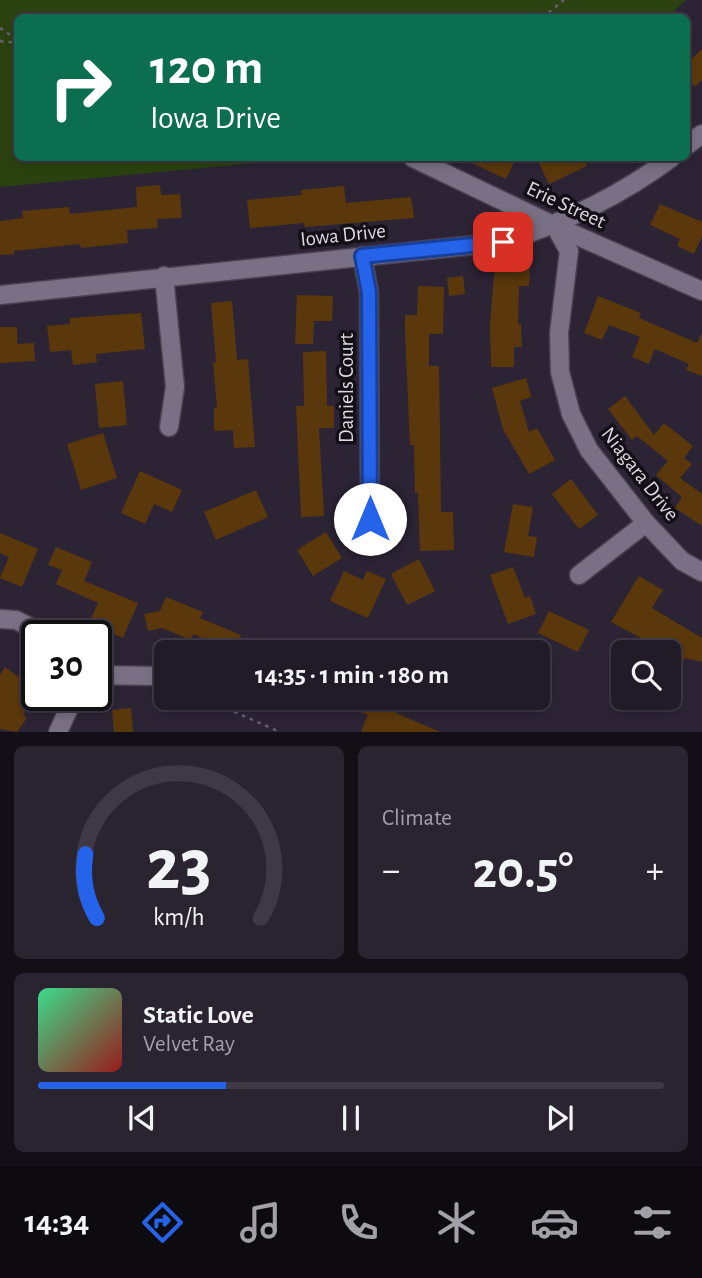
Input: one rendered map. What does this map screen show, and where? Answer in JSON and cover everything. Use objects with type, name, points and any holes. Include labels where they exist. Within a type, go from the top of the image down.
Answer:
[{"type":"street","name":"Erie Street","points":[[419,161],[555,226],[702,290]]},
{"type":"street","name":"Iowa Drive","points":[[0,295],[503,242],[555,226],[642,180],[667,161]]},
{"type":"street","name":"Niagara Drive","points":[[555,226],[569,251],[559,333],[560,372],[571,414],[589,450],[646,523],[682,561],[702,572]]},
{"type":"street","name":"Daniels Court","points":[[362,256],[369,292],[370,519]]},
{"type":"street","points":[[164,276],[175,387],[169,427]]},
{"type":"street","points":[[579,575],[646,523]]},
{"type":"street","points":[[0,619],[21,622]]},
{"type":"street","points":[[112,675],[154,676]]},
{"type":"street","points":[[58,732],[68,711]]},
{"type":"path","points":[[546,14],[564,0]]},
{"type":"path","points":[[230,710],[280,732]]},
{"type":"green space","points":[[0,0],[686,0],[671,14],[14,14],[14,161],[278,161],[0,187]]},
{"type":"building","points":[[702,49],[702,80],[695,87],[690,81],[690,60]]},
{"type":"building","points":[[467,161],[515,161],[506,179]]},
{"type":"building","points":[[538,161],[584,161],[587,166],[549,184]]},
{"type":"building","points":[[160,185],[161,195],[180,194],[182,218],[157,219],[158,228],[127,230],[128,243],[81,248],[80,244],[0,255],[0,221],[23,218],[22,211],[69,207],[70,214],[137,207],[136,187]]},
{"type":"building","points":[[344,186],[346,203],[411,197],[414,218],[305,227],[304,223],[250,228],[247,200],[302,195],[301,190]]},
{"type":"building","points":[[660,204],[702,222],[702,236],[694,254],[677,246],[680,239],[650,225]]},
{"type":"building","points":[[495,263],[530,265],[529,286],[519,286],[518,324],[521,324],[522,347],[514,347],[514,367],[491,367],[490,325]]},
{"type":"building","points":[[463,276],[465,294],[449,296],[447,278]]},
{"type":"building","points":[[418,286],[444,287],[443,334],[429,334],[429,366],[439,366],[441,512],[453,512],[454,550],[420,551],[414,445],[410,445],[405,333],[405,315],[417,315]]},
{"type":"building","points":[[297,295],[333,296],[332,321],[314,321],[313,344],[295,344]]},
{"type":"building","points":[[598,296],[641,313],[639,318],[697,343],[702,333],[702,376],[686,370],[689,364],[655,349],[649,364],[632,357],[640,337],[609,325],[602,340],[584,333]]},
{"type":"building","points":[[232,301],[237,360],[248,359],[255,447],[234,448],[233,430],[214,431],[214,408],[217,408],[213,362],[216,362],[211,303]]},
{"type":"building","points":[[141,313],[145,349],[96,354],[97,362],[73,365],[71,350],[50,352],[47,326],[70,324],[70,318]]},
{"type":"building","points":[[0,327],[17,327],[17,344],[34,343],[35,361],[0,363]]},
{"type":"building","points":[[326,351],[327,406],[334,406],[334,428],[319,428],[324,516],[301,517],[296,406],[304,406],[303,352]]},
{"type":"building","points":[[526,378],[531,397],[520,401],[529,432],[537,428],[555,460],[529,474],[503,429],[492,388]]},
{"type":"building","points":[[123,381],[127,425],[99,428],[95,384]]},
{"type":"building","points":[[625,396],[654,435],[664,423],[693,446],[684,458],[692,464],[680,478],[702,494],[702,526],[675,508],[682,497],[656,475],[668,461],[637,436],[632,440],[608,409]]},
{"type":"building","points":[[103,433],[117,478],[81,490],[67,444]]},
{"type":"building","points":[[140,471],[182,490],[172,512],[154,504],[145,524],[121,513]]},
{"type":"building","points":[[571,479],[598,515],[579,529],[552,494]]},
{"type":"building","points":[[256,490],[268,517],[216,540],[204,512]]},
{"type":"building","points":[[513,504],[533,507],[528,536],[537,537],[534,557],[504,552]]},
{"type":"building","points":[[326,532],[342,558],[313,576],[297,550]]},
{"type":"building","points":[[0,533],[38,549],[22,587],[0,578],[9,557],[0,553]]},
{"type":"building","points":[[56,547],[92,562],[84,581],[138,603],[123,638],[112,633],[112,620],[91,620],[98,603],[56,584],[62,570],[48,565]]},
{"type":"building","points":[[419,559],[435,591],[407,605],[391,574]]},
{"type":"building","points":[[513,567],[525,598],[530,596],[536,614],[508,624],[490,575]]},
{"type":"building","points":[[344,571],[363,580],[367,571],[386,579],[368,618],[330,601]]},
{"type":"building","points":[[639,576],[663,590],[652,608],[702,638],[702,662],[681,659],[681,640],[645,640],[611,622]]},
{"type":"building","points":[[166,597],[203,612],[200,618],[241,635],[239,640],[207,640],[193,634],[191,640],[162,628],[148,631],[144,614],[160,611]]},
{"type":"building","points":[[549,611],[589,630],[578,652],[538,633]]},
{"type":"building","points":[[5,667],[21,679],[21,711],[26,711],[23,715],[27,718],[17,732],[0,729],[0,675]]},
{"type":"building","points":[[131,708],[133,732],[114,732],[112,710]]},
{"type":"building","points":[[356,710],[397,710],[396,713],[440,732],[361,732],[368,715]]},
{"type":"route","points":[[370,519],[369,292],[362,256],[503,242]]}]
